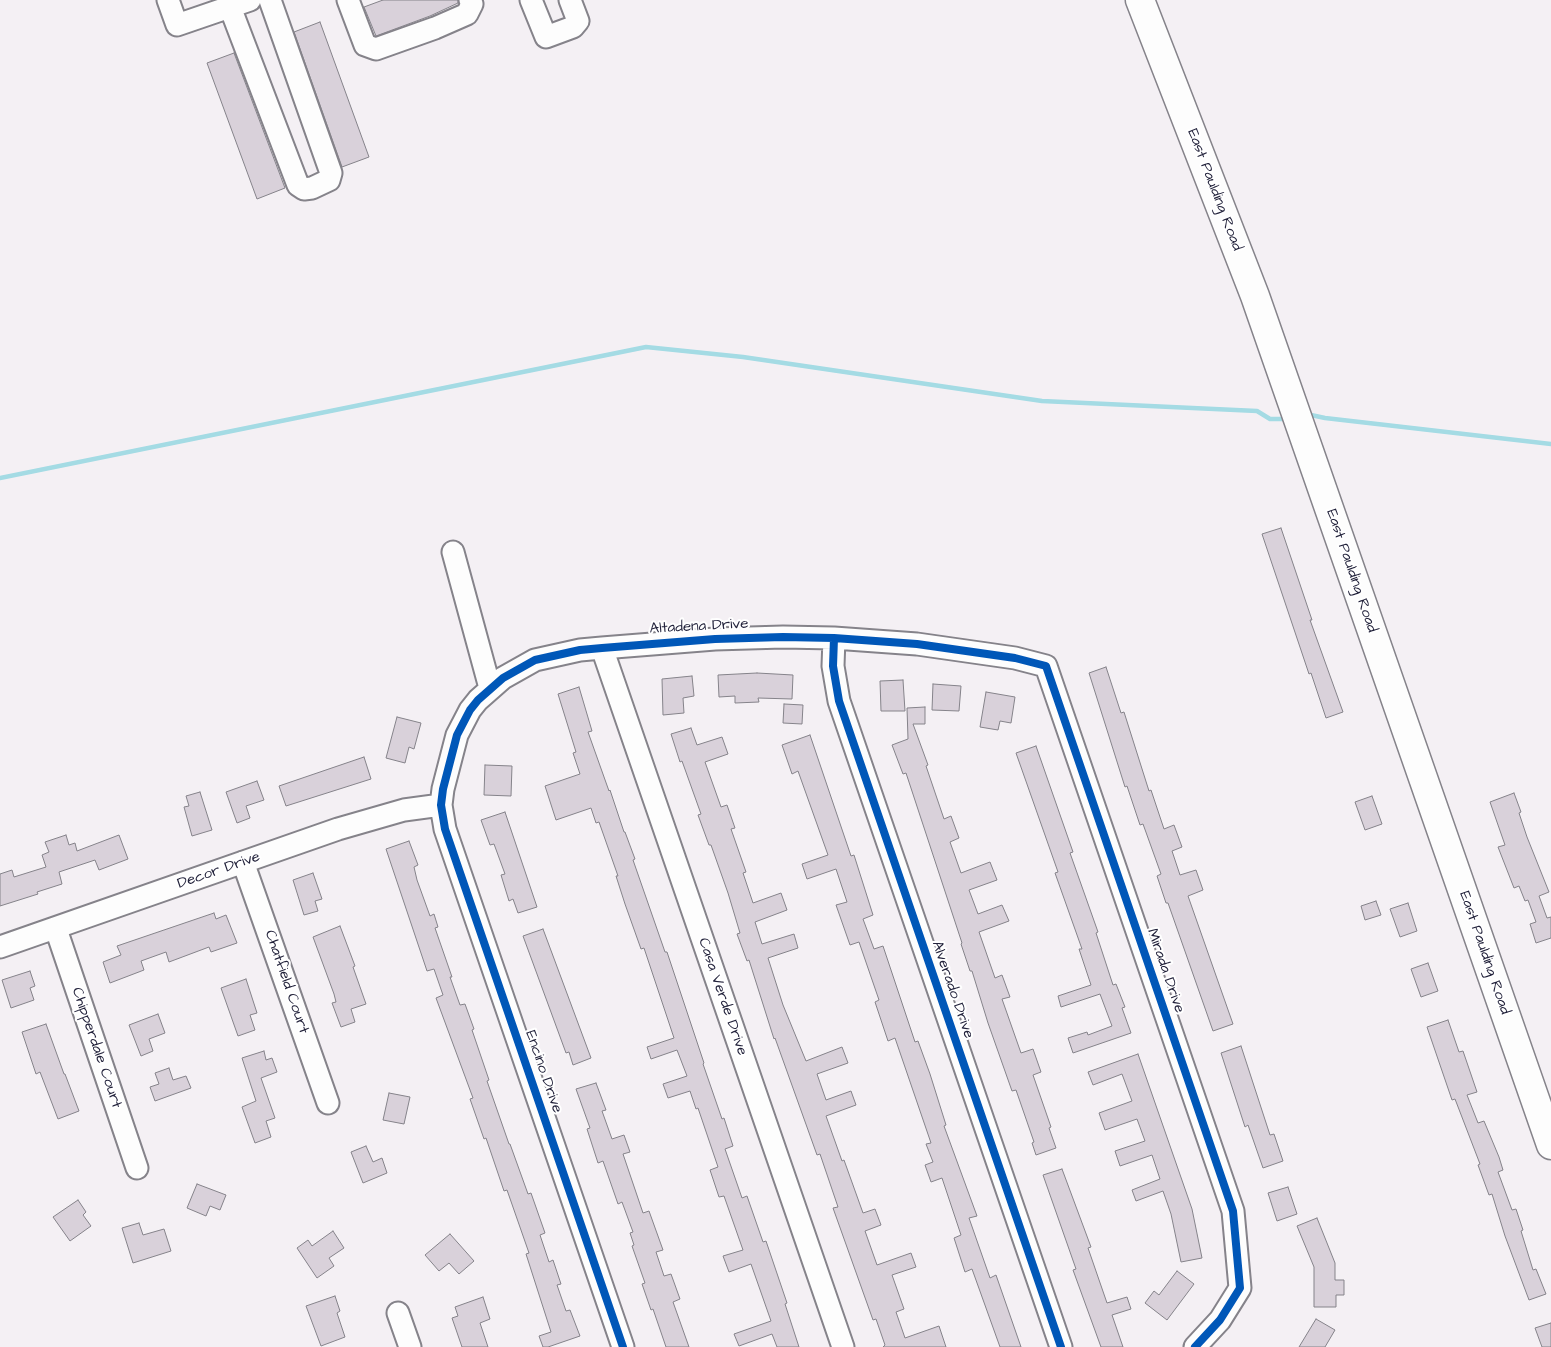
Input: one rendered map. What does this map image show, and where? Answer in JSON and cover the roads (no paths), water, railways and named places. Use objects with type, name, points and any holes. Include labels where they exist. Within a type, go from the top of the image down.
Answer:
[{"type":"main road","name":"East Paulding Road","points":[[1140,0],[1255,296],[1551,1145]]},
{"type":"street","points":[[168,0],[177,25],[250,0]]},
{"type":"street","points":[[230,7],[298,185],[304,189],[312,188],[329,180],[331,173],[270,0]]},
{"type":"street","points":[[348,0],[365,45],[376,49],[435,28],[466,14],[472,4],[470,0]]},
{"type":"street","points":[[531,0],[546,37],[573,27],[578,21],[570,0]]},
{"type":"street","points":[[453,552],[490,688]]},
{"type":"street","name":"Altadena Drive","points":[[442,805],[443,789],[457,735],[470,710],[502,678],[535,660],[571,652],[602,648],[715,639],[834,638],[917,644],[1015,658],[1046,666]]},
{"type":"street","name":"Alverado Drive","points":[[834,638],[833,666],[839,701],[1061,1347]]},
{"type":"street","name":"Casa Verde Drive","points":[[602,648],[843,1347]]},
{"type":"street","name":"Mirada Drive","points":[[1046,666],[1233,1210],[1240,1288],[1220,1320],[1195,1347]]},
{"type":"street","name":"Decor Drive","points":[[0,948],[338,829],[404,810],[442,805]]},
{"type":"street","name":"Encino Drive","points":[[442,805],[445,829],[623,1347]]},
{"type":"street","name":"Chatfield Court","points":[[243,862],[328,1103]]},
{"type":"street","name":"Chipperdale Court","points":[[56,929],[137,1168]]},
{"type":"street","points":[[398,1313],[410,1347]]},
{"type":"waterway","points":[[0,478],[646,347],[743,357],[1042,401],[1257,411],[1270,419],[1288,419]]},
{"type":"waterway","points":[[1311,415],[1551,444]]}]
